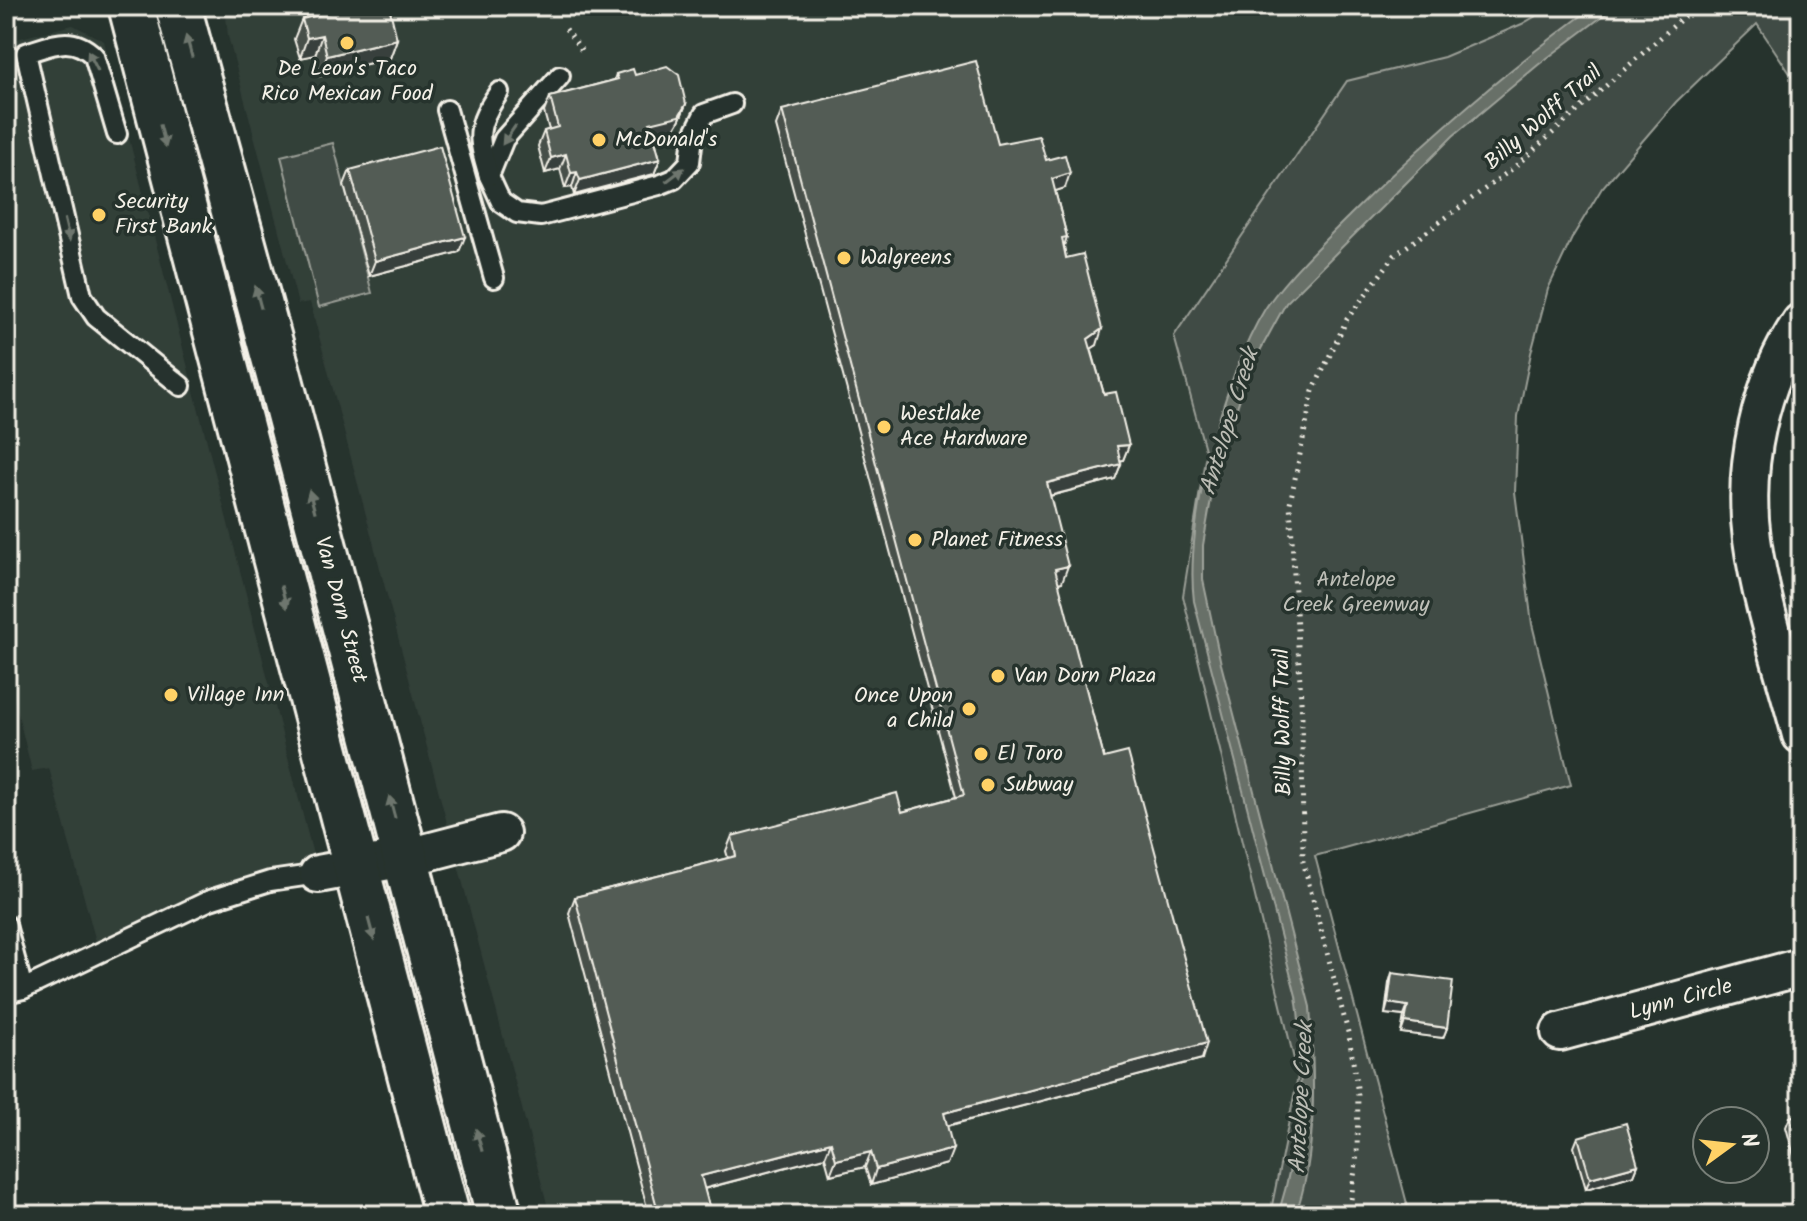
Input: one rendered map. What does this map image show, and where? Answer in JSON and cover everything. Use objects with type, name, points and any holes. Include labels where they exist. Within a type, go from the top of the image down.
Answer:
[{"type":"main road","points":[[131,6],[337,871],[447,1215]]},
{"type":"main road","name":"Van Dorn Street","points":[[178,6],[278,372],[499,1215]]},
{"type":"street","points":[[1801,322],[1773,376],[1758,422],[1750,479],[1752,537],[1761,584],[1801,735]]},
{"type":"street","points":[[337,871],[405,858],[501,833]]},
{"type":"street","name":"Lynn Circle","points":[[1560,1032],[1801,967]]},
{"type":"lane","points":[[117,134],[94,56],[84,47],[68,42],[26,53],[82,296],[96,317],[181,386]]},
{"type":"lane","points":[[489,176],[504,139],[560,76]]},
{"type":"lane","points":[[499,92],[483,115],[480,132],[480,146],[489,176],[501,202],[517,213],[541,216],[674,179],[690,162],[693,136],[704,114],[732,104]]},
{"type":"lane","points":[[447,110],[494,278]]},
{"type":"lane","points":[[6,925],[15,991],[210,900],[270,881],[337,871]]},
{"type":"path","name":"Billy Wolff Trail","points":[[1349,1215],[1357,1154],[1358,1094],[1349,1036],[1303,861],[1301,836],[1302,718],[1290,503],[1313,391],[1347,319],[1395,255],[1512,169],[1696,6]]},
{"type":"path","points":[[566,29],[582,51]]},
{"type":"shaded area","name":"Van Dorn Plaza","points":[[225,6],[1553,6],[1522,24],[1444,57],[1347,81],[1174,336],[1206,453],[1183,596],[1298,1076],[1270,1215],[550,1215],[310,302],[298,304],[228,36]]},
{"type":"shaded area","points":[[73,25],[104,41],[318,874],[270,881],[99,953],[49,768],[32,771],[6,666],[6,47],[9,41]]},
{"type":"green space","name":"Antelope Creek Greenway","points":[[1553,6],[1801,6],[1801,90],[1757,24],[1676,102],[1602,188],[1573,236],[1548,289],[1531,353],[1518,416],[1515,492],[1532,624],[1571,785],[1315,856],[1410,1215],[1270,1215],[1298,1076],[1183,596],[1206,453],[1174,336],[1347,81],[1444,57],[1522,24]]},
{"type":"green space","points":[[333,143],[372,293],[319,307],[281,156]]},
{"type":"water","name":"Antelope Creek","points":[[1595,6],[1616,6],[1538,65],[1453,136],[1286,303],[1249,371],[1216,471],[1203,545],[1203,580],[1221,664],[1310,1007],[1313,1112],[1308,1167],[1295,1215],[1278,1215],[1296,1135],[1301,1078],[1299,1023],[1296,996],[1194,601],[1192,569],[1195,532],[1210,451],[1235,372],[1265,309],[1283,285],[1350,215],[1438,132],[1530,55]]},
{"type":"building","points":[[339,6],[389,6],[397,39],[327,56],[322,35],[307,38],[302,19],[340,10]]},
{"type":"building","name":"Van Dorn Plaza","points":[[976,61],[998,144],[1039,136],[1046,160],[1065,155],[1070,173],[1052,179],[1067,237],[1062,238],[1066,258],[1083,254],[1102,329],[1088,339],[1104,394],[1116,392],[1129,445],[1117,446],[1121,464],[1047,483],[1068,566],[1055,569],[1104,758],[1128,752],[1207,1043],[944,1113],[953,1149],[876,1169],[871,1152],[836,1160],[831,1142],[701,1176],[709,1206],[673,1215],[659,1215],[575,897],[736,856],[732,836],[897,793],[902,812],[964,795],[782,110]]},
{"type":"building","name":"McDonald's","points":[[667,66],[679,75],[686,104],[679,116],[650,123],[660,159],[580,180],[577,172],[571,173],[566,154],[551,158],[544,131],[558,127],[550,97],[618,79],[616,74],[633,69],[635,75]]},
{"type":"building","points":[[440,146],[465,237],[375,261],[350,170]]},
{"type":"building","points":[[1392,973],[1453,981],[1447,1028],[1405,1022],[1408,1006],[1388,1003]]},
{"type":"building","points":[[1801,1114],[1801,1157],[1790,1117]]},
{"type":"building","points":[[1626,1123],[1638,1165],[1590,1178],[1578,1137]]},
{"type":"place","name":"De Leon's Taco Rico Mexican Food","points":[[347,43]]},
{"type":"place","name":"McDonald's","points":[[599,140]]},
{"type":"place","name":"Security First Bank","points":[[99,215]]},
{"type":"place","name":"Walgreens","points":[[844,258]]},
{"type":"place","name":"Westlake Ace Hardware","points":[[884,427]]},
{"type":"place","name":"Planet Fitness","points":[[915,540]]},
{"type":"place","name":"Van Dorn Plaza","points":[[998,676]]},
{"type":"place","name":"Village Inn","points":[[171,695]]},
{"type":"place","name":"Once Upon a Child","points":[[969,709]]},
{"type":"place","name":"El Toro","points":[[981,754]]},
{"type":"place","name":"Subway","points":[[988,785]]}]
